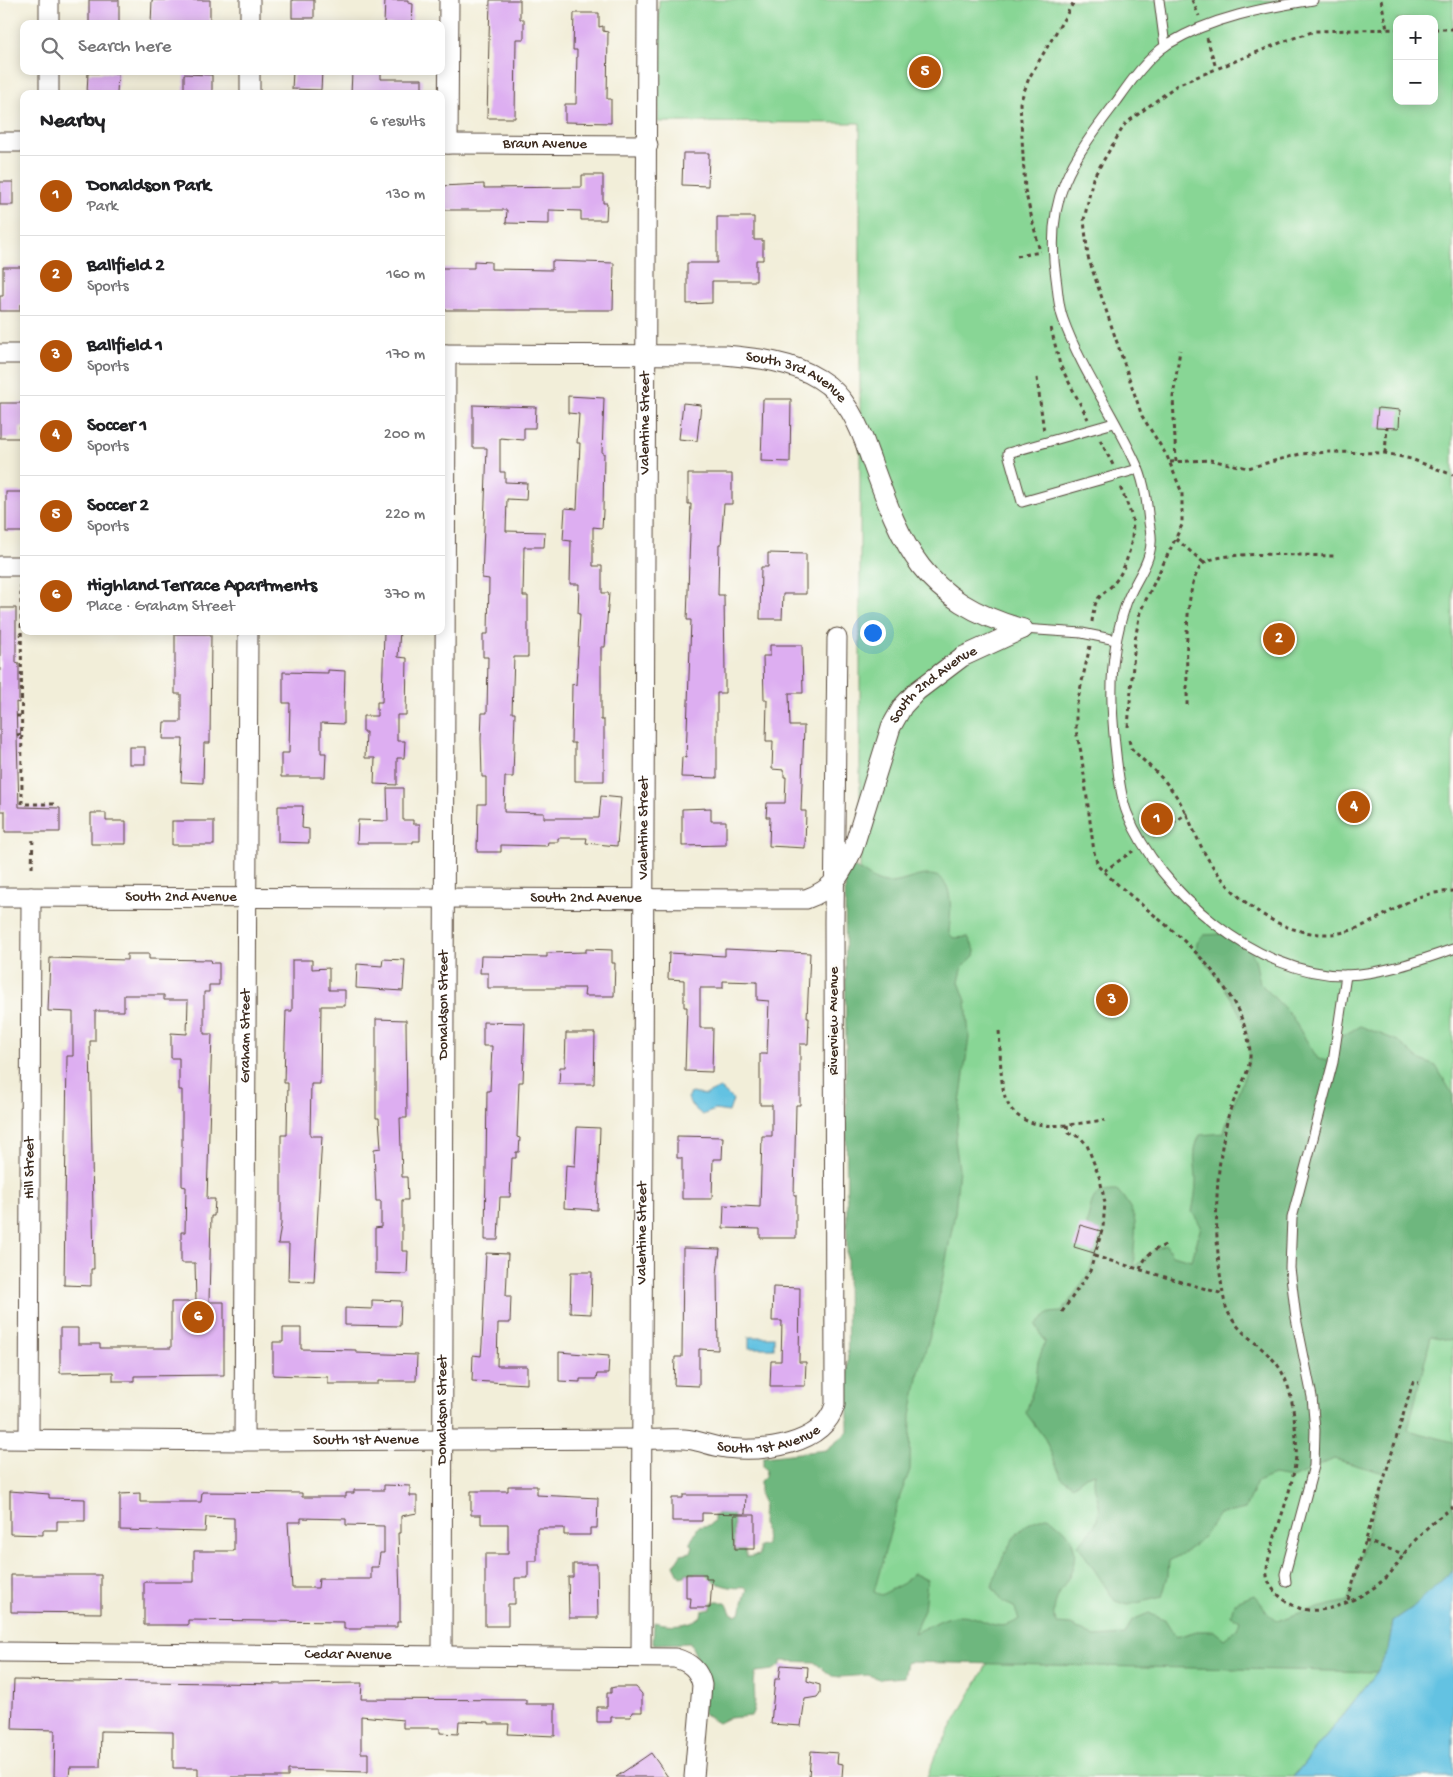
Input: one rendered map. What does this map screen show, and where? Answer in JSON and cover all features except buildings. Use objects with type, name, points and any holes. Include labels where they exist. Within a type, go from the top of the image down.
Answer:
[{"type":"street","points":[[49,0],[49,20]]},
{"type":"street","points":[[250,0],[250,20]]},
{"type":"street","points":[[445,115],[449,0]]},
{"type":"street","name":"Valentine Street","points":[[641,1656],[648,145],[647,0]]},
{"type":"street","points":[[49,75],[49,90]]},
{"type":"street","points":[[250,75],[250,90]]},
{"type":"street","points":[[0,142],[20,142]]},
{"type":"street","name":"Braun Avenue","points":[[445,144],[648,145]]},
{"type":"street","points":[[0,354],[20,354]]},
{"type":"street","name":"South 3rd Avenue","points":[[445,354],[724,355],[786,364],[820,380],[844,402],[854,418],[899,533],[923,571],[954,598],[971,609],[992,621],[1023,629]]},
{"type":"street","points":[[0,566],[20,574]]},
{"type":"street","name":"South 2nd Avenue","points":[[0,897],[247,896],[806,899],[821,893],[835,883],[853,849],[891,727],[903,706],[917,691],[962,657],[1023,629]]},
{"type":"street","name":"Graham Street","points":[[244,1441],[248,635]]},
{"type":"street","name":"Donaldson Street","points":[[442,1656],[444,635]]},
{"type":"street","name":"Riverview Avenue","points":[[835,1405],[837,638]]},
{"type":"street","name":"Hill Street","points":[[29,1439],[32,897]]},
{"type":"street","name":"South 1st Avenue","points":[[0,1439],[442,1441],[642,1439],[691,1440],[724,1448],[774,1447],[808,1436],[832,1415],[835,1405]]},
{"type":"street","name":"Cedar Avenue","points":[[0,1652],[641,1656],[674,1658],[692,1666],[701,1677],[702,1685],[694,1777]]},
{"type":"lane","points":[[1159,0],[1166,46]]},
{"type":"lane","points":[[1314,0],[1262,8],[1203,26],[1166,46],[1137,74],[1086,142],[1067,172],[1061,189],[1052,228],[1054,263],[1061,315],[1081,363],[1138,469],[1144,488],[1151,544],[1143,570],[1126,603],[1116,640],[1112,702],[1122,799],[1142,845],[1176,887],[1225,934],[1290,966],[1346,975],[1407,965],[1453,949]]},
{"type":"lane","points":[[1114,423],[1008,453],[1022,502],[1138,469]]},
{"type":"lane","points":[[1023,629],[1082,634],[1116,640]]},
{"type":"lane","points":[[1286,1582],[1285,1574],[1314,1466],[1315,1430],[1312,1397],[1296,1318],[1291,1276],[1292,1218],[1333,1062],[1346,975]]},
{"type":"path","points":[[1381,0],[1387,29]]},
{"type":"path","points":[[1393,29],[1315,31],[1282,42],[1177,85],[1125,124],[1093,178],[1084,220],[1088,257],[1142,416],[1170,462],[1182,494],[1182,525],[1140,612],[1129,698],[1128,737],[1131,748],[1170,788],[1186,812],[1208,860],[1222,878],[1241,898],[1280,925],[1304,932],[1329,934],[1360,928],[1419,897],[1453,891]]},
{"type":"path","points":[[1438,29],[1453,29]]},
{"type":"path","points":[[1017,256],[1041,252]]},
{"type":"path","points":[[1176,462],[1173,397],[1180,350]]},
{"type":"path","points":[[1037,378],[1041,421],[1047,442]]},
{"type":"path","points":[[1385,453],[1387,427]]},
{"type":"path","points":[[1170,462],[1210,460],[1248,468],[1300,454],[1329,452],[1385,453],[1411,459],[1453,475]]},
{"type":"path","points":[[1176,539],[1204,562]]},
{"type":"path","points":[[1187,705],[1189,593],[1196,574],[1204,562],[1228,555],[1334,556]]},
{"type":"path","points":[[21,635],[23,734],[20,798],[22,804],[58,804]]},
{"type":"path","points":[[16,716],[23,716]]},
{"type":"path","points":[[17,735],[23,734]]},
{"type":"path","points":[[32,836],[32,868]]},
{"type":"path","points":[[999,1031],[1008,1103],[1027,1121],[1043,1125],[1105,1120]]},
{"type":"path","points":[[1062,1312],[1090,1271],[1103,1227],[1105,1203],[1100,1179],[1087,1144],[1080,1137],[1068,1133],[1067,1124]]},
{"type":"path","points":[[1140,1269],[1145,1258],[1154,1250],[1166,1245]]},
{"type":"path","points":[[1094,1256],[1224,1294]]},
{"type":"path","points":[[1348,1601],[1413,1382],[1419,1383]]},
{"type":"path","points":[[1365,1540],[1404,1554]]},
{"type":"green space","points":[[659,0],[1453,0],[1453,1570],[1412,1608],[1377,1672],[1293,1777],[927,1777],[935,1756],[988,1663],[744,1658],[860,1516],[860,123],[658,122]]},
{"type":"green space","points":[[845,866],[856,868],[880,882],[886,883],[923,875],[937,877],[944,881],[950,897],[949,933],[953,938],[968,937],[975,950],[974,956],[963,966],[959,982],[966,1001],[969,1037],[955,1140],[959,1169],[955,1213],[935,1318],[919,1372],[911,1416],[910,1470],[900,1496],[874,1592],[881,1595],[904,1583],[913,1573],[927,1580],[924,1610],[914,1633],[954,1616],[963,1615],[1002,1626],[1019,1619],[1014,1607],[1003,1602],[992,1587],[1001,1561],[1017,1535],[1030,1523],[1049,1516],[1069,1535],[1074,1550],[1072,1570],[1055,1604],[1054,1614],[1057,1624],[1071,1625],[1095,1637],[1125,1635],[1132,1620],[1149,1613],[1166,1621],[1176,1637],[1197,1631],[1214,1631],[1224,1639],[1237,1629],[1240,1620],[1231,1615],[1234,1603],[1254,1595],[1277,1621],[1309,1610],[1348,1601],[1384,1473],[1334,1459],[1292,1478],[1273,1475],[1257,1482],[1245,1509],[1218,1515],[1198,1542],[1169,1561],[1168,1576],[1162,1597],[1128,1605],[1115,1601],[1078,1545],[1090,1532],[1098,1515],[1099,1504],[1094,1485],[1095,1473],[1086,1476],[1073,1486],[1061,1477],[1045,1439],[1026,1413],[1036,1379],[1038,1361],[1045,1342],[1036,1325],[1048,1313],[1062,1312],[1090,1271],[1094,1256],[1090,1248],[1091,1229],[1087,1226],[1087,1223],[1092,1202],[1100,1193],[1118,1191],[1132,1211],[1135,1227],[1134,1267],[1154,1250],[1166,1245],[1172,1255],[1192,1260],[1201,1226],[1192,1212],[1196,1185],[1195,1158],[1197,1141],[1200,1135],[1224,1133],[1248,1064],[1250,1049],[1242,1018],[1234,1003],[1225,988],[1196,951],[1197,943],[1203,935],[1225,934],[1247,945],[1255,959],[1260,983],[1290,1014],[1318,1059],[1333,1062],[1337,1039],[1360,1026],[1398,1041],[1418,1059],[1436,1066],[1453,1095],[1453,1341],[1431,1336],[1408,1430],[1453,1442],[1453,1570],[1412,1608],[1393,1621],[1388,1650],[1377,1672],[907,1662],[904,1677],[879,1679],[868,1675],[832,1676],[814,1662],[781,1661],[781,1665],[773,1670],[756,1672],[754,1684],[755,1701],[751,1716],[728,1718],[718,1723],[703,1714],[704,1673],[690,1643],[653,1644],[654,1622],[673,1624],[691,1622],[701,1616],[702,1611],[711,1609],[712,1602],[726,1602],[731,1613],[735,1615],[740,1613],[747,1589],[745,1587],[735,1588],[717,1583],[706,1574],[686,1573],[685,1576],[680,1577],[674,1565],[681,1554],[691,1552],[693,1546],[690,1543],[698,1527],[709,1525],[714,1521],[714,1515],[718,1514],[720,1495],[728,1496],[734,1513],[734,1550],[745,1550],[747,1557],[759,1555],[759,1547],[766,1545],[765,1530],[762,1524],[763,1502],[760,1495],[760,1481],[765,1476],[766,1470],[763,1466],[763,1457],[826,1450],[848,1432]]},
{"type":"water","points":[[720,1088],[733,1100],[729,1112],[715,1110],[702,1115],[691,1105],[688,1098],[691,1093],[705,1095]]},
{"type":"water","points":[[749,1337],[774,1337],[774,1348],[749,1348]]},
{"type":"water","points":[[1453,1570],[1453,1777],[1293,1777],[1377,1672],[1388,1650],[1393,1621],[1412,1608]]},
{"type":"place","name":"Soccer 2","points":[[925,72]]},
{"type":"place","name":"Ballfield 2","points":[[1279,639]]},
{"type":"place","name":"Soccer 1","points":[[1354,807]]},
{"type":"place","name":"Donaldson Park","points":[[1157,819]]},
{"type":"place","name":"Ballfield 1","points":[[1112,1000]]},
{"type":"place","name":"Highland Terrace Apartments","points":[[198,1317]]}]
